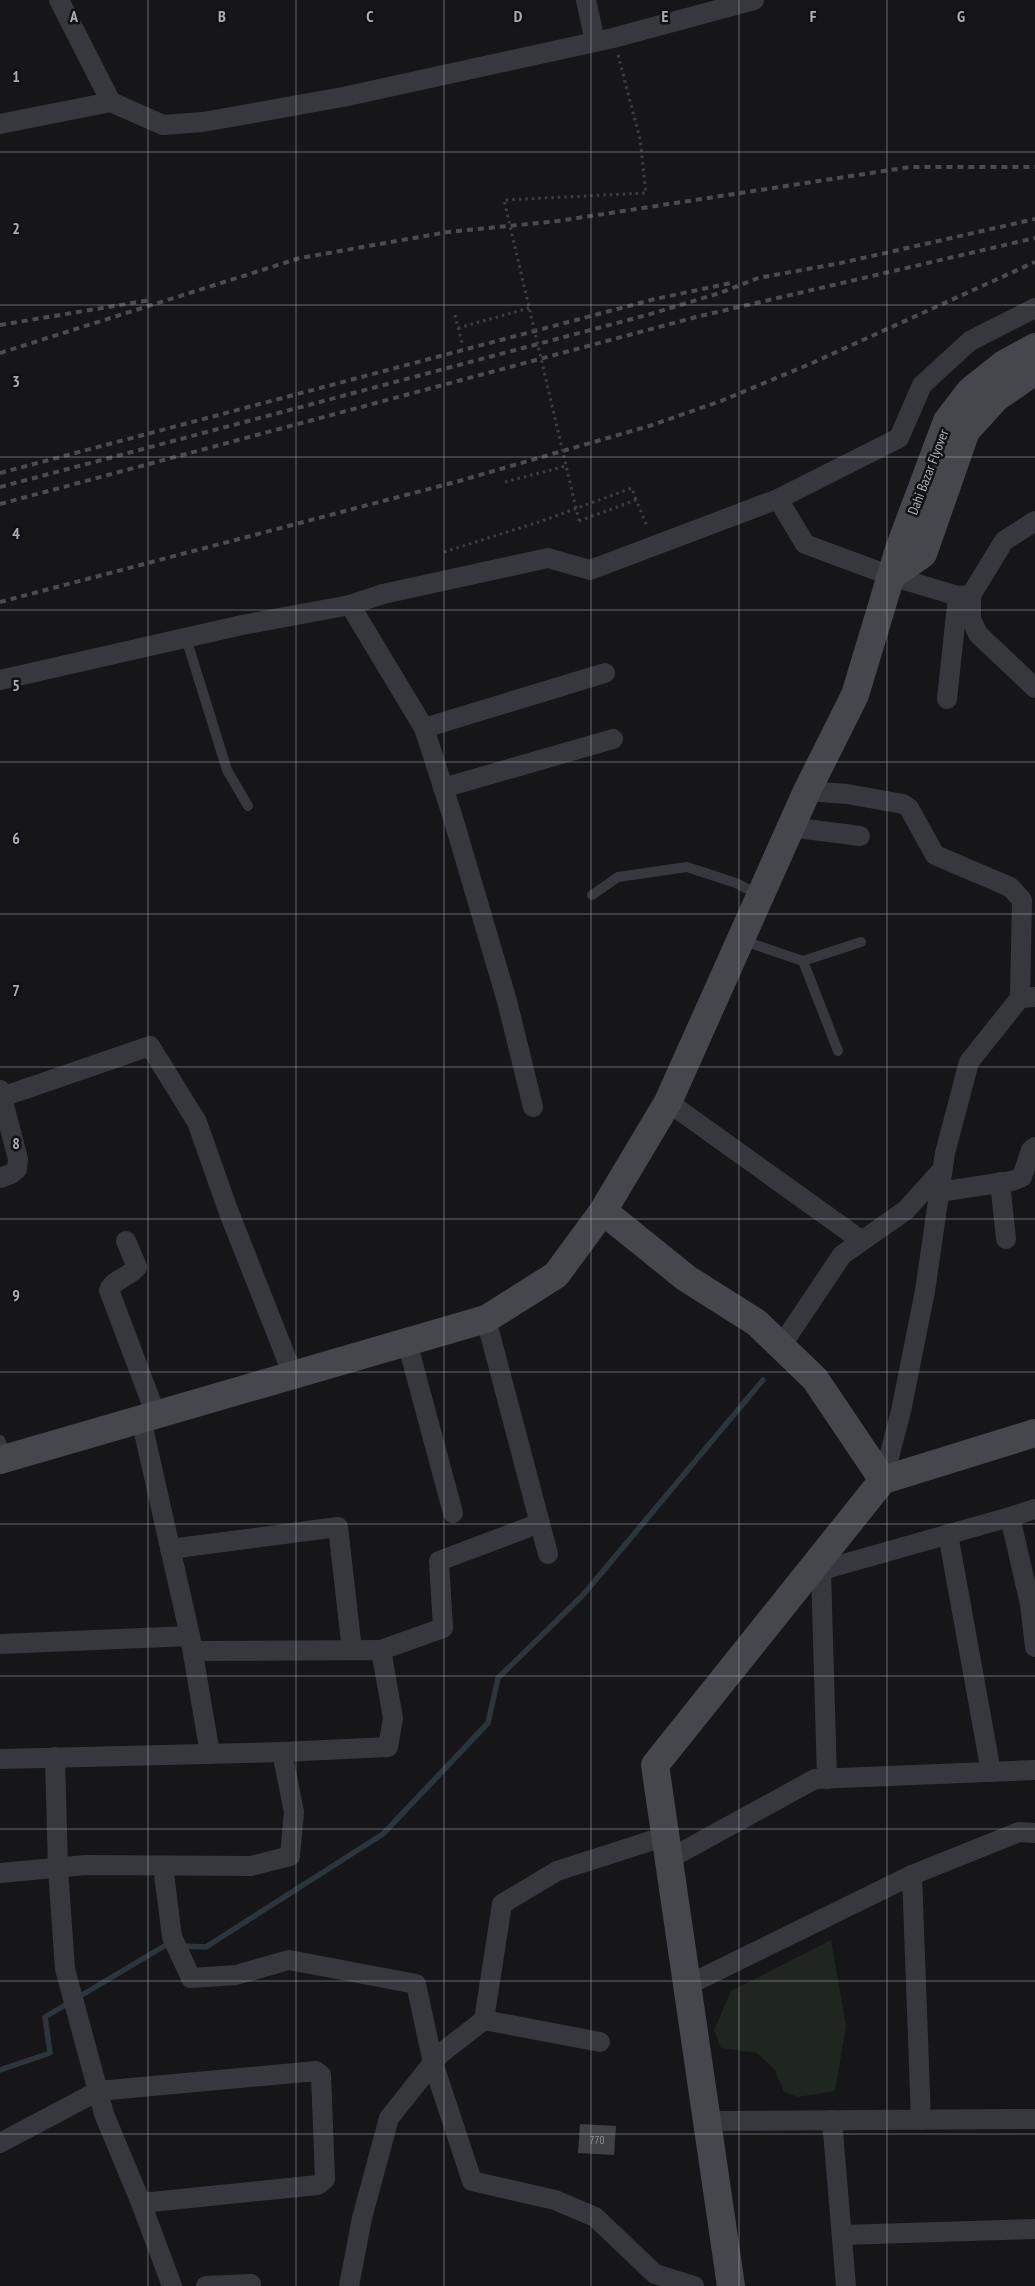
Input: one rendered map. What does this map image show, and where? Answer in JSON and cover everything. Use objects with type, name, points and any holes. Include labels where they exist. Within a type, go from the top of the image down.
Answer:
[{"type":"street","points":[[59,0],[111,102]]},
{"type":"street","points":[[586,0],[604,40]]},
{"type":"street","points":[[0,124],[111,102],[163,125],[203,122],[343,97],[604,40],[754,0]]},
{"type":"street","points":[[0,680],[186,638],[350,605],[383,594],[548,558],[590,570],[778,499],[899,438],[922,385],[970,341],[1035,308]]},
{"type":"street","name":"Dahi Bazar Flyover","points":[[2,1453],[148,1417],[486,1319],[556,1275],[603,1211],[668,1102],[790,827],[854,695],[899,549],[947,422],[970,390],[1004,364],[1035,347]]},
{"type":"street","points":[[891,576],[923,554],[966,431],[996,398],[1035,371]]},
{"type":"street","points":[[778,499],[805,544],[891,576],[964,596]]},
{"type":"street","points":[[947,699],[964,596],[1004,541],[1035,521]]},
{"type":"street","points":[[964,596],[978,634],[1035,688]]},
{"type":"street","points":[[350,605],[424,728],[507,1001],[533,1108]]},
{"type":"street","points":[[424,728],[605,673]]},
{"type":"street","points":[[443,788],[614,738]]},
{"type":"street","points":[[731,2286],[655,1766],[814,1572],[883,1480],[901,1411],[926,1291],[945,1154],[969,1062],[1028,997],[1022,900],[1010,886],[935,856],[909,808],[903,804],[847,794],[807,791]]},
{"type":"street","points":[[790,827],[860,836]]},
{"type":"street","points":[[0,1178],[11,1174],[17,1169],[18,1159],[1,1093],[150,1046],[197,1122],[228,1210],[293,1375]]},
{"type":"street","points":[[668,1102],[862,1240]]},
{"type":"street","points":[[940,1192],[1022,1177],[1030,1150],[1035,1147]]},
{"type":"street","points":[[781,1346],[842,1255],[906,1210],[942,1170]]},
{"type":"street","points":[[1000,1182],[1006,1239]]},
{"type":"street","points":[[603,1211],[686,1278],[758,1322],[815,1379],[883,1480]]},
{"type":"street","points":[[126,1241],[137,1266],[112,1284],[109,1290],[148,1417],[170,1550],[191,1643],[210,1754]]},
{"type":"street","points":[[486,1319],[548,1554]]},
{"type":"street","points":[[407,1342],[453,1513]]},
{"type":"street","points":[[883,1480],[1035,1433]]},
{"type":"street","points":[[814,1572],[1035,1509]]},
{"type":"street","points":[[1010,1516],[1030,1604],[1035,1647]]},
{"type":"street","points":[[0,1644],[191,1643],[381,1650],[443,1628],[439,1561],[540,1523]]},
{"type":"street","points":[[170,1550],[338,1528],[352,1650]]},
{"type":"street","points":[[948,1534],[990,1772]]},
{"type":"street","points":[[814,1572],[827,1779]]},
{"type":"street","points":[[0,1759],[282,1752],[388,1747],[394,1718],[381,1650]]},
{"type":"street","points":[[0,1872],[86,1865],[251,1866],[290,1856],[294,1812],[282,1752]]},
{"type":"street","points":[[55,1757],[58,1868],[65,1969],[104,2114],[141,2202],[172,2286]]},
{"type":"street","points":[[349,2286],[362,2218],[389,2118],[440,2054],[484,2020],[502,1904],[558,1871],[667,1847],[814,1779],[1035,1770]]},
{"type":"street","points":[[688,1985],[912,1875],[1019,1832],[1035,1833]]},
{"type":"street","points":[[163,1866],[172,1938],[190,1978],[236,1975],[289,1960],[416,1984],[433,2063],[472,2181],[555,2200],[595,2217],[655,2274],[694,2286]]},
{"type":"street","points":[[912,1875],[921,2120]]},
{"type":"street","points":[[484,2020],[600,2042]]},
{"type":"street","points":[[0,2143],[98,2091],[316,2071],[321,2075],[325,2179],[318,2185],[141,2202]]},
{"type":"street","points":[[708,2121],[1035,2119]]},
{"type":"street","points":[[832,2120],[846,2286]]},
{"type":"street","points":[[842,2235],[1035,2229]]},
{"type":"street","points":[[206,2286],[251,2284]]},
{"type":"lane","points":[[186,638],[227,770],[248,806]]},
{"type":"lane","points":[[592,895],[618,877],[687,867],[736,883],[760,896]]},
{"type":"lane","points":[[740,940],[803,961],[860,942]]},
{"type":"lane","points":[[803,961],[838,1051]]},
{"type":"path","points":[[604,40],[630,101],[640,139],[646,193],[504,200],[579,521],[636,500]]},
{"type":"path","points":[[458,328],[530,308]]},
{"type":"path","points":[[455,315],[462,343]]},
{"type":"path","points":[[505,482],[566,466]]},
{"type":"path","points":[[444,552],[542,521],[632,488],[654,545]]},
{"type":"shaded area","points":[[831,1940],[846,2026],[835,2091],[798,2097],[784,2092],[775,2070],[757,2053],[721,2048],[714,2030],[731,1991]]},
{"type":"building","points":[[580,2124],[616,2126],[614,2155],[578,2153]]},
{"type":"waterway","points":[[181,1946],[206,1947],[383,1834],[488,1723],[498,1678],[583,1595],[763,1380]]},
{"type":"waterway","points":[[0,2070],[50,2053],[45,2017],[166,1945],[172,1945]]},
{"type":"railway","points":[[0,353],[300,258],[448,232],[558,221],[910,167],[1035,167]]},
{"type":"railway","points":[[0,487],[647,315],[720,293],[758,278],[841,263],[1035,219]]},
{"type":"railway","points":[[0,504],[696,317],[1035,238]]},
{"type":"railway","points":[[0,602],[459,481],[649,426],[721,401],[810,364],[1035,262]]},
{"type":"railway","points":[[0,473],[655,299],[731,283]]},
{"type":"railway","points":[[0,325],[150,300]]}]
